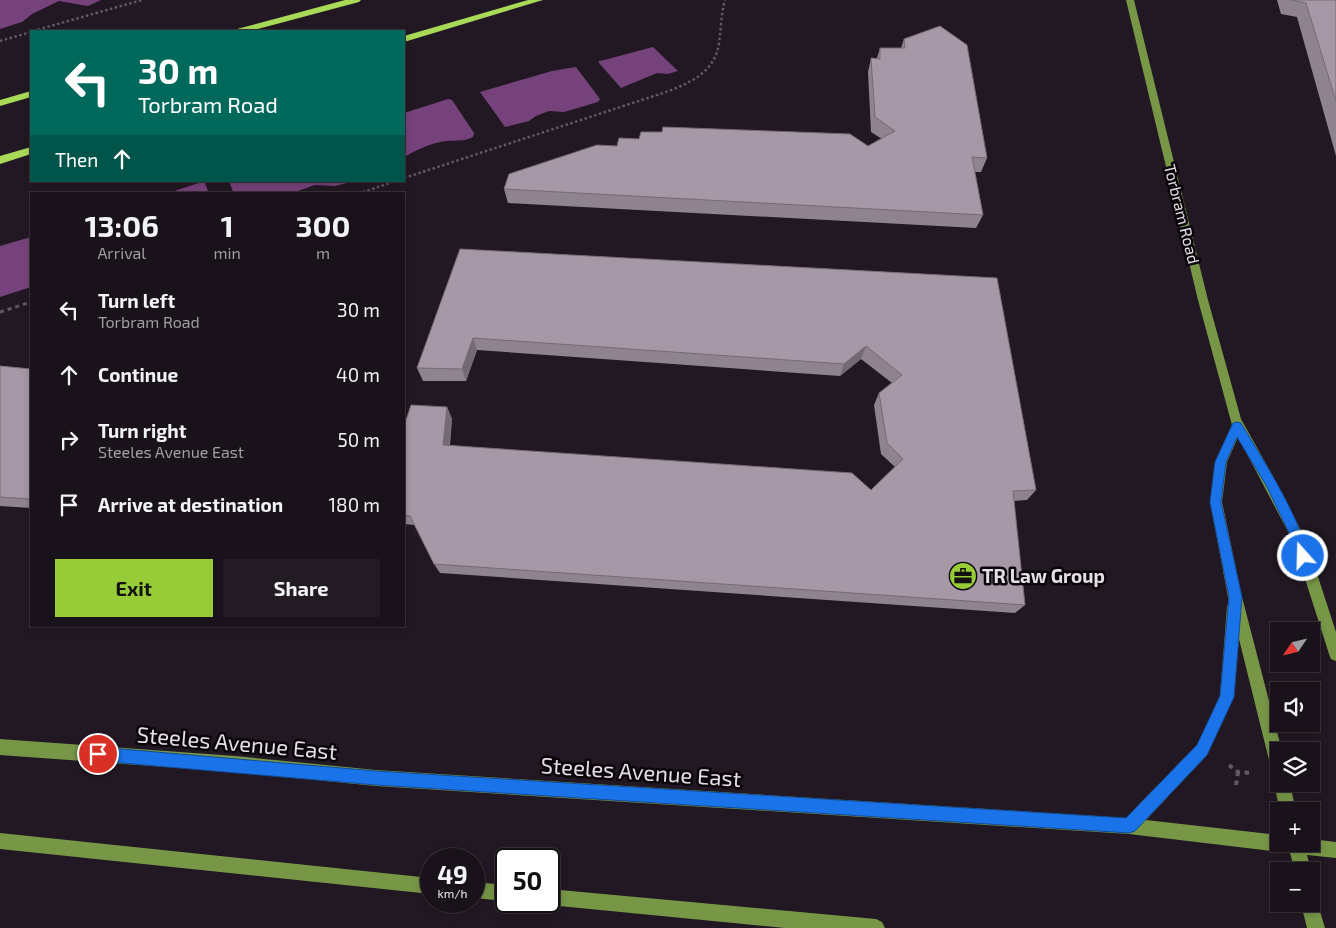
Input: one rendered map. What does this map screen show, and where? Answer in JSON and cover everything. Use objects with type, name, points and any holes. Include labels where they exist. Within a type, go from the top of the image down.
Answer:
[{"type":"highway","points":[[244,30],[356,0]]},
{"type":"highway","points":[[405,39],[538,0]]},
{"type":"highway","points":[[0,103],[30,94]]},
{"type":"highway","points":[[0,160],[30,150]]},
{"type":"main road","name":"Torbram Road","points":[[1130,0],[1203,300],[1237,426],[1271,484],[1299,540],[1336,654]]},
{"type":"main road","points":[[1237,426],[1221,462],[1216,502],[1235,597],[1272,742]]},
{"type":"main road","points":[[1129,826],[1202,750],[1215,723],[1227,697],[1235,597]]},
{"type":"main road","name":"Steeles Avenue East","points":[[0,747],[235,764],[376,778],[1129,826],[1270,842]]},
{"type":"main road","points":[[0,841],[420,885]]},
{"type":"main road","name":"Steeles Avenue East","points":[[1320,848],[1336,850]]},
{"type":"main road","points":[[560,898],[876,928]]},
{"type":"main road","points":[[1312,912],[1316,928]]},
{"type":"path","points":[[39,30],[142,0]]},
{"type":"path","points":[[405,178],[660,94],[694,80],[713,65],[718,52],[722,9],[725,0]]},
{"type":"path","points":[[0,41],[30,33]]},
{"type":"path","points":[[364,192],[392,182]]},
{"type":"path","points":[[0,312],[30,302]]},
{"type":"path","points":[[1229,765],[1238,772],[1252,773]]},
{"type":"path","points":[[1236,784],[1238,772]]},
{"type":"shaded area","points":[[0,0],[101,0],[88,6],[59,1],[32,14],[22,22],[0,29]]},
{"type":"shaded area","points":[[653,47],[678,71],[668,74],[657,73],[621,88],[599,63],[599,61]]},
{"type":"shaded area","points":[[576,67],[600,99],[598,102],[564,112],[549,111],[529,121],[505,127],[480,92],[552,71]]},
{"type":"shaded area","points":[[448,99],[452,100],[474,133],[473,137],[470,139],[435,143],[405,156],[405,113]]},
{"type":"shaded area","points":[[202,182],[205,183],[208,192],[171,192]]},
{"type":"shaded area","points":[[229,182],[351,182],[335,186],[315,185],[295,192],[233,192]]},
{"type":"shaded area","points":[[30,237],[30,287],[0,297],[0,246]]},
{"type":"building","points":[[1291,0],[1336,0],[1336,101],[1306,3]]},
{"type":"building","points":[[940,26],[967,45],[987,158],[972,157],[983,215],[504,189],[509,174],[597,145],[617,146],[619,138],[639,139],[641,132],[662,132],[663,127],[850,134],[868,146],[895,131],[875,117],[871,58],[880,59],[880,48],[905,48],[904,39]]},
{"type":"building","points":[[460,249],[997,278],[1036,490],[1013,491],[1025,605],[434,564],[410,516],[405,515],[405,423],[411,405],[447,407],[443,445],[852,473],[871,490],[903,459],[887,443],[879,393],[902,375],[866,346],[844,364],[473,338],[462,369],[417,368]]},
{"type":"building","points":[[0,366],[30,369],[30,499],[0,497]]},
{"type":"place","name":"TR Law Group","points":[[963,576]]},
{"type":"route","points":[[98,754],[235,764],[376,778],[1129,826],[1202,750],[1227,697],[1235,597],[1216,502],[1221,462],[1237,426],[1271,484],[1299,540],[1303,556]]}]
